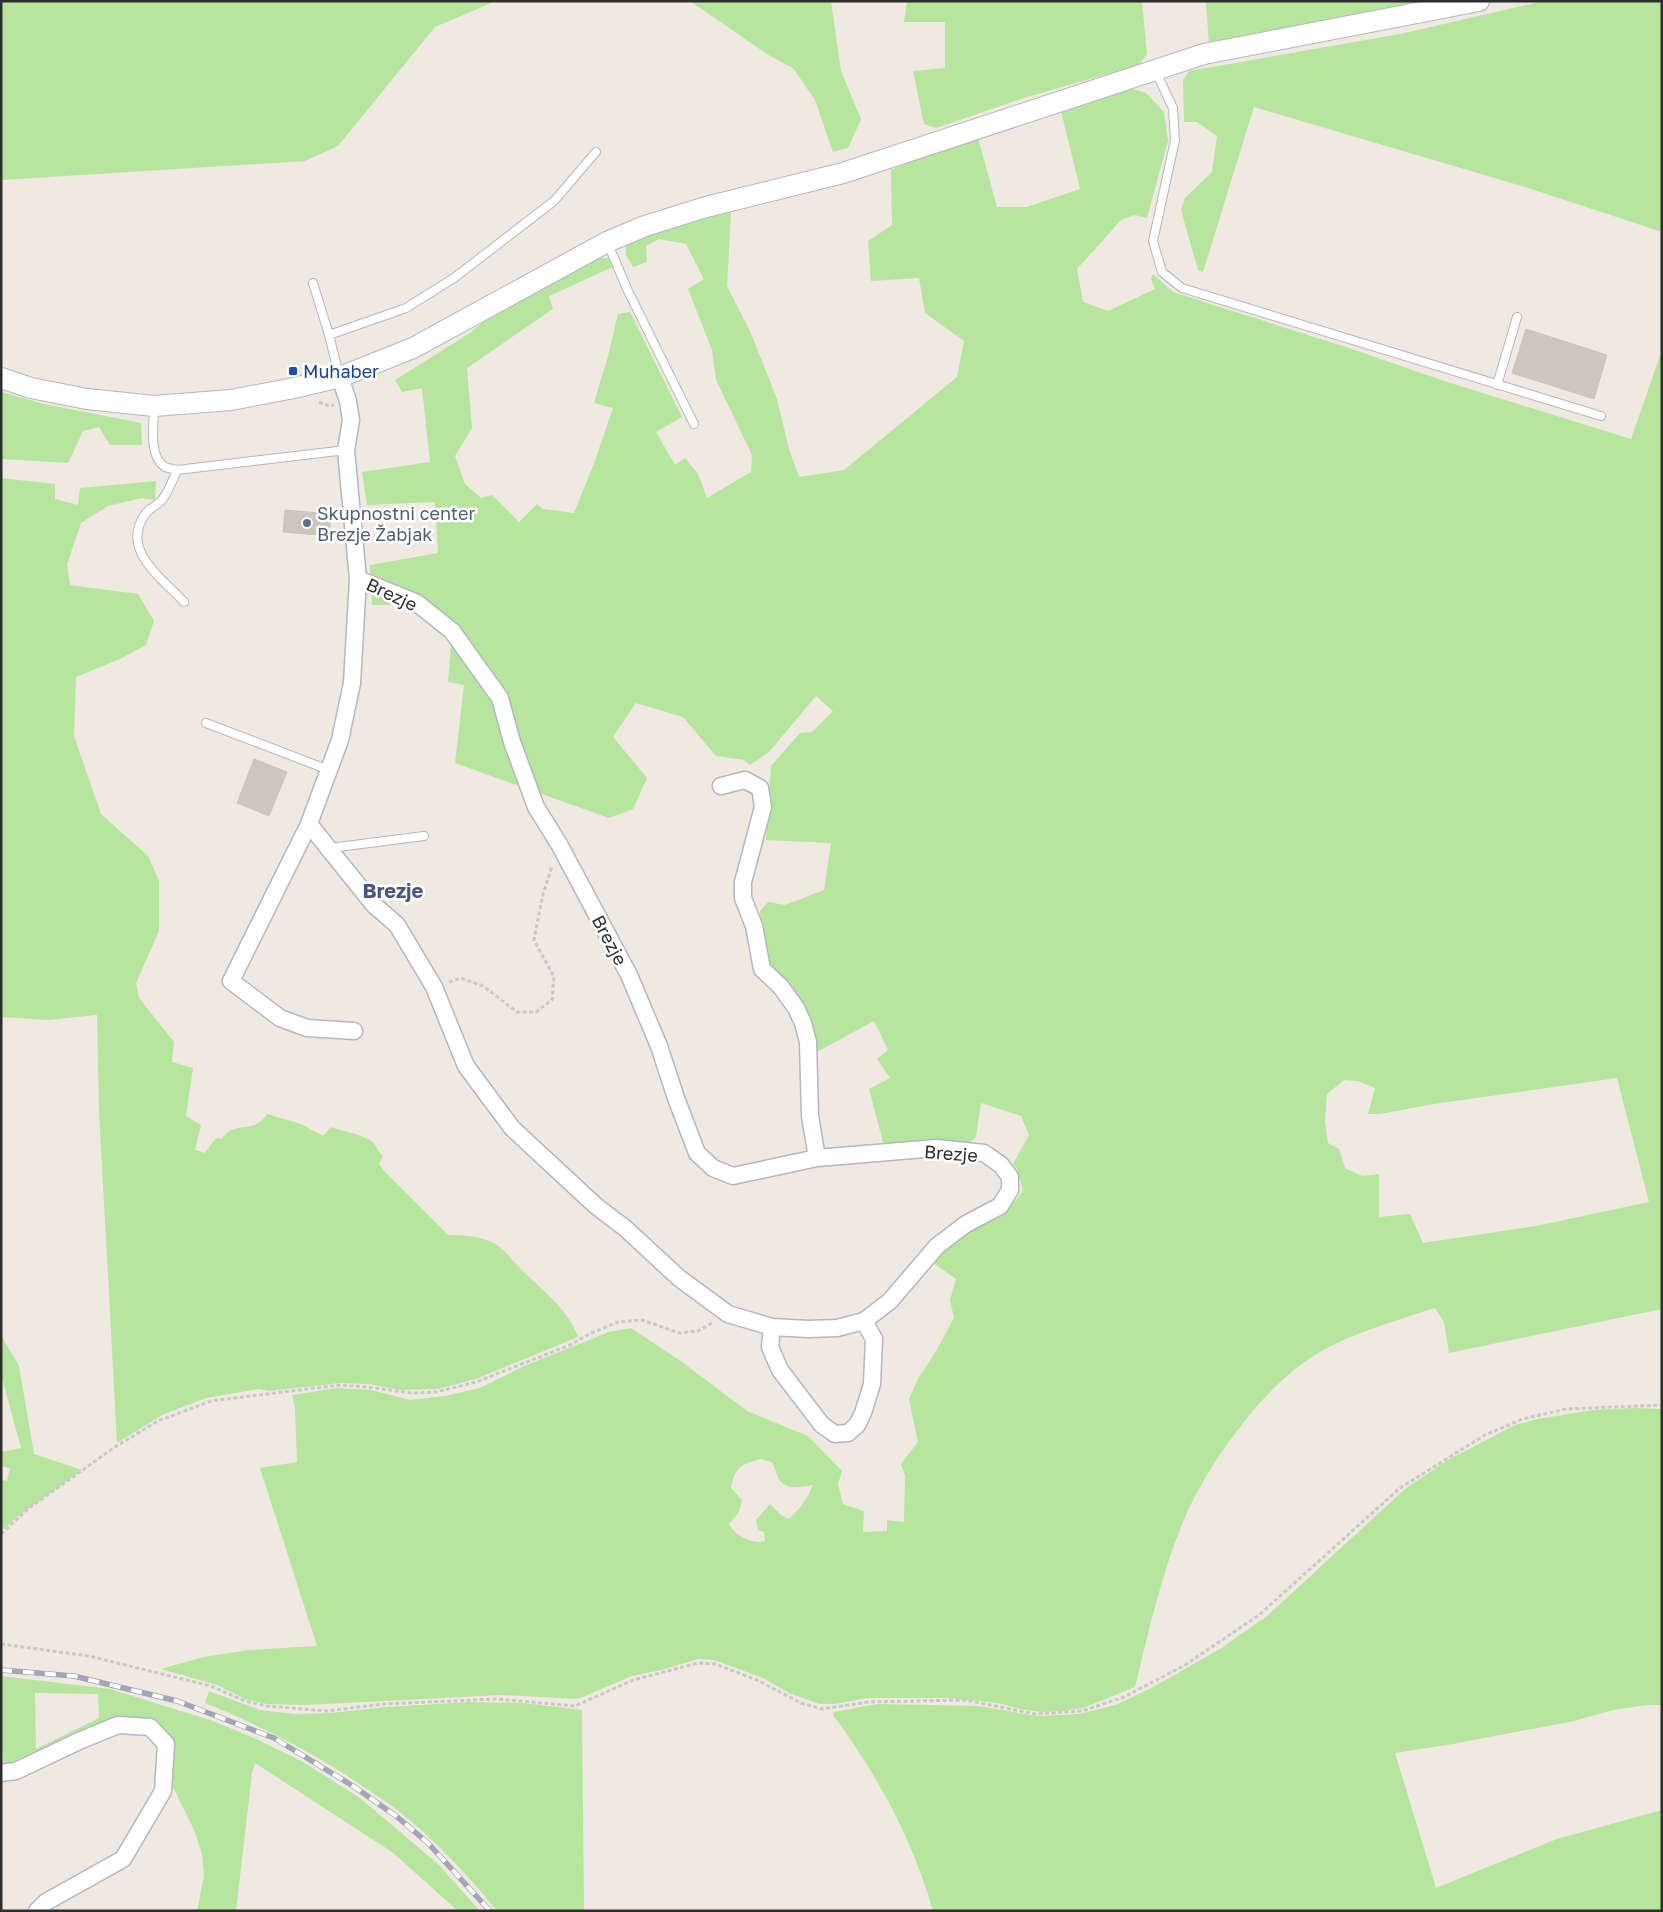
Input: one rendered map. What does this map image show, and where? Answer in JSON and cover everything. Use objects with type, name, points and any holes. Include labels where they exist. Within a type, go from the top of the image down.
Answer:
[{"type":"street","points":[[1,378],[31,388],[88,399],[154,406],[231,400],[340,377],[413,348],[607,242],[644,226],[706,207],[842,173],[1204,54],[1479,1]]},
{"type":"street","name":"Brezje","points":[[340,377],[348,401],[351,420],[346,450],[358,579],[352,683],[340,740],[309,824],[231,981],[280,1018],[307,1028],[354,1030]]},
{"type":"street","name":"Brezje","points":[[309,824],[374,905],[397,925],[434,987],[466,1066],[512,1128],[596,1206],[624,1228],[678,1278],[728,1314],[772,1327],[808,1329],[837,1328],[864,1321],[890,1301],[937,1246],[966,1224],[1000,1206],[1010,1190],[1010,1177],[1001,1165],[984,1153],[936,1148],[817,1158],[733,1176],[713,1168],[697,1153],[659,1046],[629,975],[559,844],[536,807],[512,742],[500,698],[452,631],[417,603],[358,579]]},
{"type":"street","points":[[721,786],[745,780],[760,788],[763,807],[743,882],[743,898],[754,926],[762,969],[781,987],[796,1008],[803,1023],[808,1042],[810,1116],[817,1158]]},
{"type":"street","points":[[772,1327],[770,1347],[780,1370],[822,1425],[835,1434],[848,1433],[857,1425],[864,1413],[872,1384],[874,1339],[864,1321]]},
{"type":"street","points":[[1,1773],[16,1771],[118,1725],[150,1727],[166,1744],[163,1791],[122,1860],[46,1902],[36,1911]]},
{"type":"lane","points":[[1155,70],[1173,108],[1175,140],[1153,241],[1162,272],[1182,288],[1601,416]]},
{"type":"lane","points":[[329,335],[406,308],[454,278],[554,201],[596,152]]},
{"type":"lane","points":[[607,242],[628,291],[694,424]]},
{"type":"lane","points":[[313,282],[340,377]]},
{"type":"lane","points":[[1497,384],[1517,318]]},
{"type":"lane","points":[[154,406],[153,444],[157,458],[165,467],[177,470],[346,450]]},
{"type":"lane","points":[[177,470],[168,492],[160,502],[148,511],[139,523],[136,539],[141,556],[184,602]]},
{"type":"lane","points":[[206,723],[329,770]]},
{"type":"lane","points":[[330,848],[424,836]]},
{"type":"path","points":[[434,987],[461,978],[483,986],[516,1012],[536,1012],[552,1000],[554,978],[534,940],[542,898],[559,844]]},
{"type":"path","points":[[1,1534],[30,1508],[115,1447],[158,1420],[211,1401],[339,1385],[367,1386],[412,1393],[436,1392],[476,1382],[562,1348],[618,1322],[642,1320],[679,1333],[698,1331],[728,1314]]},
{"type":"path","points":[[1,1644],[89,1656],[211,1686],[245,1702],[266,1706],[327,1711],[383,1704],[497,1699],[575,1706],[633,1680],[698,1663],[715,1664],[757,1680],[801,1703],[822,1709],[868,1702],[965,1700],[1035,1714],[1082,1711],[1124,1697],[1185,1664],[1259,1615],[1400,1488],[1485,1435],[1523,1420],[1566,1409],[1662,1405]]},
{"type":"green space","points":[[1,1],[496,1],[435,27],[338,146],[305,161],[1,180]]},
{"type":"green space","points":[[690,1],[831,1],[841,71],[861,119],[848,148],[833,152],[815,100],[793,68],[770,56]]},
{"type":"green space","points":[[907,1],[1142,1],[1147,54],[1139,65],[1024,98],[936,128],[924,124],[913,71],[945,68],[945,22],[904,22]]},
{"type":"green space","points":[[1206,1],[1453,1],[1209,45]]},
{"type":"green space","points":[[1543,1],[1662,1],[1662,232],[1525,187],[1254,107],[1203,272],[1198,270],[1181,210],[1185,198],[1212,172],[1217,136],[1197,122],[1184,122],[1183,80],[1189,71],[1400,34]]},
{"type":"green space","points":[[1125,87],[1146,93],[1164,112],[1168,141],[1147,218],[1135,215],[1121,220],[1077,269],[1083,302],[1108,311],[1155,289],[1151,279],[1153,274],[1173,292],[1358,351],[1444,381],[1631,439],[1662,350],[1662,1309],[1449,1353],[1444,1322],[1435,1308],[1361,1333],[1307,1360],[1278,1384],[1252,1412],[1208,1473],[1190,1506],[1165,1572],[1135,1687],[1083,1708],[1040,1712],[998,1703],[947,1698],[867,1698],[835,1704],[820,1704],[791,1694],[763,1678],[714,1660],[698,1659],[632,1676],[578,1699],[501,1695],[305,1705],[267,1704],[245,1699],[217,1685],[161,1669],[204,1657],[249,1650],[317,1646],[260,1468],[297,1462],[295,1408],[292,1395],[337,1388],[371,1390],[410,1400],[445,1396],[480,1388],[524,1366],[609,1332],[631,1328],[682,1362],[747,1411],[808,1436],[842,1471],[838,1484],[843,1504],[864,1511],[863,1532],[887,1531],[887,1520],[904,1522],[905,1475],[901,1464],[918,1442],[909,1399],[918,1379],[954,1318],[950,1300],[956,1279],[932,1262],[958,1238],[1006,1210],[1018,1198],[1023,1190],[1017,1169],[1013,1164],[1029,1135],[1021,1116],[981,1103],[976,1137],[966,1146],[884,1146],[869,1089],[890,1078],[877,1059],[888,1050],[874,1021],[815,1053],[807,1018],[793,989],[772,969],[762,938],[760,911],[768,902],[785,905],[824,890],[831,843],[766,840],[771,766],[800,733],[812,732],[833,711],[816,696],[769,752],[750,765],[744,760],[716,756],[683,717],[636,703],[613,737],[647,778],[633,809],[609,818],[455,763],[464,685],[448,682],[453,622],[434,605],[372,605],[370,565],[438,553],[435,502],[367,505],[362,472],[430,462],[422,388],[402,392],[395,380],[470,333],[497,310],[596,258],[611,258],[615,266],[549,296],[553,309],[467,368],[472,428],[455,456],[465,484],[481,498],[492,495],[519,522],[537,504],[543,509],[574,513],[613,408],[594,403],[618,314],[630,312],[682,417],[656,432],[675,465],[685,458],[698,474],[707,498],[751,472],[752,455],[716,380],[712,350],[688,289],[704,279],[686,244],[659,239],[646,246],[647,262],[633,267],[626,255],[626,243],[678,224],[731,212],[727,286],[750,331],[777,399],[789,449],[799,477],[844,470],[957,377],[964,341],[925,313],[919,278],[871,281],[868,241],[892,225],[891,170],[945,148],[978,138],[997,207],[1027,207],[1080,189],[1061,111],[1103,98]],"holes":[[[1617,1078],[1649,1202],[1536,1226],[1423,1243],[1410,1214],[1379,1217],[1379,1174],[1362,1176],[1345,1168],[1339,1149],[1328,1143],[1325,1121],[1327,1094],[1344,1080],[1358,1081],[1375,1088],[1368,1114],[1380,1114],[1434,1104]],[[761,1459],[772,1462],[778,1478],[785,1485],[794,1487],[813,1485],[803,1504],[789,1519],[781,1515],[770,1504],[756,1520],[758,1530],[764,1532],[765,1541],[755,1542],[739,1535],[729,1524],[739,1512],[742,1500],[731,1488],[735,1475],[740,1468]]]},
{"type":"green space","points":[[1,392],[44,404],[141,423],[142,445],[110,445],[99,427],[83,431],[68,463],[1,459]]},
{"type":"green space","points":[[1,478],[55,484],[55,499],[78,505],[80,488],[156,481],[155,500],[142,498],[108,506],[81,523],[67,564],[70,585],[138,594],[154,621],[146,645],[120,659],[76,677],[74,736],[101,814],[148,856],[159,881],[159,931],[136,983],[139,998],[174,1042],[172,1062],[193,1068],[186,1116],[201,1125],[195,1150],[205,1153],[216,1138],[222,1139],[233,1130],[256,1124],[262,1121],[267,1114],[301,1124],[323,1136],[331,1127],[370,1140],[383,1156],[379,1164],[384,1171],[448,1235],[480,1238],[500,1247],[559,1306],[567,1316],[578,1337],[476,1379],[438,1389],[401,1390],[368,1384],[340,1383],[269,1391],[259,1389],[206,1398],[162,1415],[117,1443],[99,1110],[97,1015],[48,1020],[1,1017]]},
{"type":"green space","points":[[1,1335],[19,1366],[34,1454],[82,1470],[18,1516],[1,1531],[1,1480],[7,1481],[10,1468],[1,1466],[1,1452],[21,1448],[1,1374]]},
{"type":"green space","points":[[1662,1409],[1662,1705],[1647,1705],[1613,1710],[1574,1721],[1395,1753],[1436,1888],[1557,1839],[1662,1810],[1662,1911],[933,1911],[925,1885],[904,1833],[879,1784],[833,1715],[834,1712],[877,1704],[979,1706],[1037,1716],[1079,1714],[1116,1705],[1155,1686],[1220,1649],[1267,1616],[1405,1489],[1448,1460],[1515,1425],[1538,1419],[1593,1410]]},
{"type":"green space","points":[[1,1676],[110,1689],[210,1720],[254,1738],[303,1762],[360,1798],[439,1865],[480,1911],[458,1911],[392,1852],[255,1763],[252,1773],[236,1911],[197,1911],[204,1876],[202,1854],[195,1832],[173,1787],[171,1772],[172,1751],[143,1720],[33,1758],[4,1765],[1,1741]],"holes":[[[35,1693],[98,1694],[99,1718],[36,1749]]]},
{"type":"green space","points":[[209,1691],[260,1710],[294,1714],[331,1713],[387,1707],[469,1702],[523,1703],[582,1710],[584,1911],[497,1911],[452,1859],[393,1807],[348,1776],[308,1752],[247,1721],[205,1703]]},
{"type":"building","points":[[1526,329],[1607,355],[1594,399],[1512,373]]},
{"type":"building","name":"Skupnostni center Brezje Žabjak","points":[[285,510],[331,514],[329,536],[283,532]]},
{"type":"building","points":[[254,759],[287,772],[269,816],[237,803]]},
{"type":"railway","points":[[1,1670],[74,1676],[177,1701],[274,1738],[353,1786],[396,1816],[428,1843],[490,1911]]},
{"type":"place","name":"Muhaber","points":[[293,371]]},
{"type":"place","name":"Skupnostni center Brezje Žabjak","points":[[307,523]]},
{"type":"district","name":"Brezje","points":[[393,890]]}]
